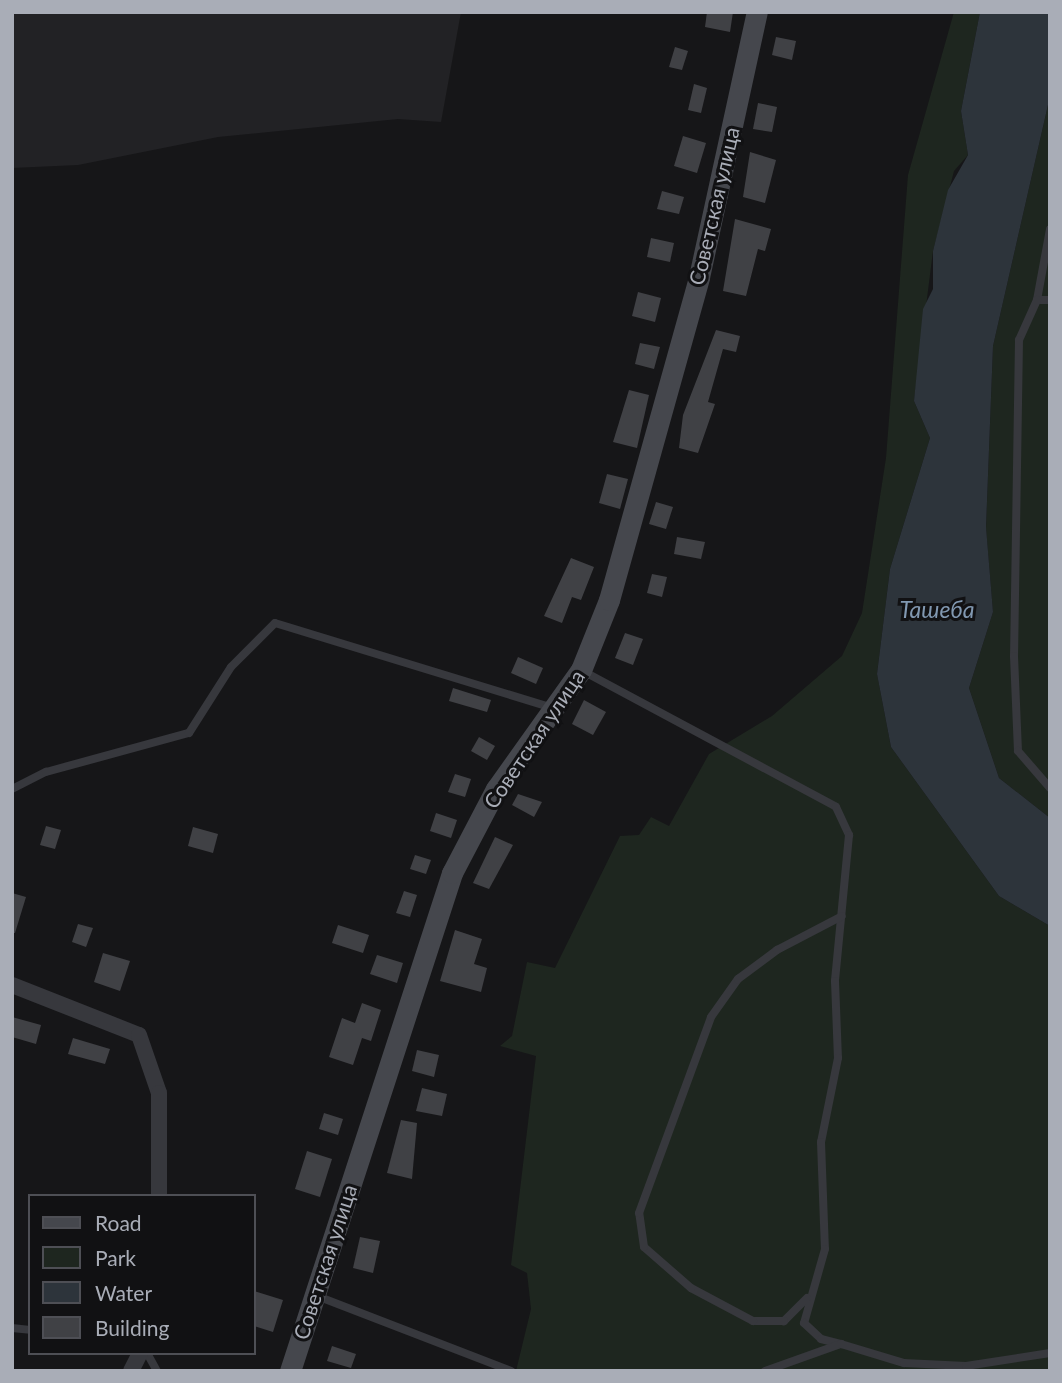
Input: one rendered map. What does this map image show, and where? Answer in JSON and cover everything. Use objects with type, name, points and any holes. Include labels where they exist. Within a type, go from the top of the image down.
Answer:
[{"type":"street","name":"Советская улица","points":[[290,1371],[452,873],[496,789],[556,709],[581,670],[609,600],[699,277],[757,12]]},
{"type":"street","points":[[12,985],[139,1035],[159,1093],[159,1194]]},
{"type":"street","points":[[131,1371],[139,1355]]},
{"type":"lane","points":[[1050,229],[1037,300],[1019,340],[1014,656],[1017,751],[1050,788]]},
{"type":"lane","points":[[1037,300],[1050,300]]},
{"type":"lane","points":[[12,789],[46,772],[189,733],[231,667],[275,622],[556,709]]},
{"type":"lane","points":[[581,670],[836,807],[849,835],[842,916],[838,1058],[821,1142],[825,1248],[807,1298],[804,1323],[821,1339],[904,1363],[966,1366],[1050,1353]]},
{"type":"lane","points":[[807,1298],[784,1321],[753,1321],[691,1288],[644,1247],[639,1213],[710,1017],[738,979],[777,950],[842,916]]},
{"type":"lane","points":[[314,1295],[510,1371]]},
{"type":"lane","points":[[765,1371],[841,1344]]},
{"type":"lane","points":[[148,1355],[157,1371]]},
{"type":"shaded area","points":[[12,12],[461,12],[441,122],[398,119],[218,137],[78,165],[12,168]]},
{"type":"green space","points":[[954,12],[980,12],[961,111],[968,155],[954,171],[933,251],[914,401],[930,438],[890,569],[877,674],[891,747],[999,896],[1050,926],[1050,1371],[516,1371],[531,1309],[527,1273],[511,1265],[536,1056],[500,1046],[512,1036],[527,962],[555,968],[620,836],[639,835],[651,817],[669,826],[709,754],[772,716],[842,656],[862,613],[886,458],[908,175]]},
{"type":"green space","points":[[1050,96],[1050,818],[999,778],[969,688],[993,612],[986,528],[993,346]]},
{"type":"water","name":"Ташеба","points":[[980,12],[1050,12],[1050,96],[993,346],[986,527],[993,612],[969,688],[999,778],[1050,818],[1050,926],[999,896],[891,747],[877,674],[890,569],[930,438],[914,401],[923,309],[933,289],[933,251],[948,190],[968,155],[961,111]]},
{"type":"building","points":[[707,12],[733,12],[730,32],[705,27]]},
{"type":"building","points":[[776,37],[796,41],[792,60],[772,55]]},
{"type":"building","points":[[675,47],[688,51],[682,70],[669,67]]},
{"type":"building","points":[[694,84],[707,88],[701,113],[688,110]]},
{"type":"building","points":[[758,103],[777,107],[772,132],[753,129]]},
{"type":"building","points":[[683,136],[706,143],[697,173],[674,166]]},
{"type":"building","points":[[750,152],[776,160],[765,203],[743,197]]},
{"type":"building","points":[[662,191],[684,197],[679,214],[657,209]]},
{"type":"building","points":[[735,219],[771,229],[765,251],[758,249],[746,296],[723,291]]},
{"type":"building","points":[[651,238],[674,243],[670,262],[647,257]]},
{"type":"building","points":[[638,292],[661,298],[655,322],[632,316]]},
{"type":"building","points":[[716,330],[740,336],[736,352],[723,349],[708,402],[715,404],[698,453],[679,448],[683,415]]},
{"type":"building","points":[[640,343],[660,347],[654,369],[635,364]]},
{"type":"building","points":[[629,390],[649,395],[637,448],[613,442]]},
{"type":"building","points":[[607,474],[628,479],[620,509],[599,503]]},
{"type":"building","points":[[656,502],[673,507],[666,529],[649,524]]},
{"type":"building","points":[[677,537],[705,542],[701,559],[674,554]]},
{"type":"building","points":[[571,558],[594,567],[581,600],[572,597],[562,623],[544,616]]},
{"type":"building","points":[[652,574],[667,577],[662,597],[647,593]]},
{"type":"building","points":[[625,633],[643,639],[633,665],[615,658]]},
{"type":"building","points":[[518,657],[543,668],[536,684],[511,673]]},
{"type":"building","points":[[453,688],[491,700],[487,712],[449,701]]},
{"type":"building","points":[[584,700],[606,712],[593,735],[572,724]]},
{"type":"building","points":[[479,737],[495,746],[487,760],[471,751]]},
{"type":"building","points":[[455,774],[471,779],[465,797],[448,792]]},
{"type":"building","points":[[518,794],[542,802],[534,817],[512,805]]},
{"type":"building","points":[[436,813],[457,820],[451,838],[430,831]]},
{"type":"building","points":[[46,826],[61,830],[55,849],[40,845]]},
{"type":"building","points":[[193,827],[218,834],[213,853],[188,846]]},
{"type":"building","points":[[495,837],[513,845],[489,889],[473,883]]},
{"type":"building","points":[[415,855],[431,860],[426,874],[410,869]]},
{"type":"building","points":[[404,891],[417,895],[410,917],[396,913]]},
{"type":"building","points":[[12,893],[26,897],[15,933],[12,933]]},
{"type":"building","points":[[78,924],[93,928],[86,947],[72,942]]},
{"type":"building","points":[[338,925],[369,935],[363,953],[332,943]]},
{"type":"building","points":[[455,930],[482,939],[474,964],[487,968],[481,992],[440,981]]},
{"type":"building","points":[[103,953],[130,961],[120,991],[94,982]]},
{"type":"building","points":[[377,955],[403,963],[397,983],[370,974]]},
{"type":"building","points":[[362,1003],[381,1010],[371,1041],[362,1038],[353,1065],[329,1057],[342,1018],[355,1023]]},
{"type":"building","points":[[12,1017],[41,1025],[36,1044],[12,1037]]},
{"type":"building","points":[[73,1038],[110,1049],[105,1064],[68,1054]]},
{"type":"building","points":[[417,1050],[439,1055],[434,1077],[412,1071]]},
{"type":"building","points":[[422,1088],[447,1094],[442,1116],[416,1111]]},
{"type":"building","points":[[324,1113],[343,1119],[338,1135],[319,1129]]},
{"type":"building","points":[[401,1120],[417,1123],[412,1179],[387,1173]]},
{"type":"building","points":[[307,1151],[332,1159],[320,1197],[295,1189]]},
{"type":"building","points":[[360,1237],[380,1241],[373,1273],[353,1268]]},
{"type":"building","points":[[256,1292],[283,1300],[273,1332],[256,1327]]},
{"type":"building","points":[[332,1346],[356,1354],[351,1368],[327,1361]]}]
